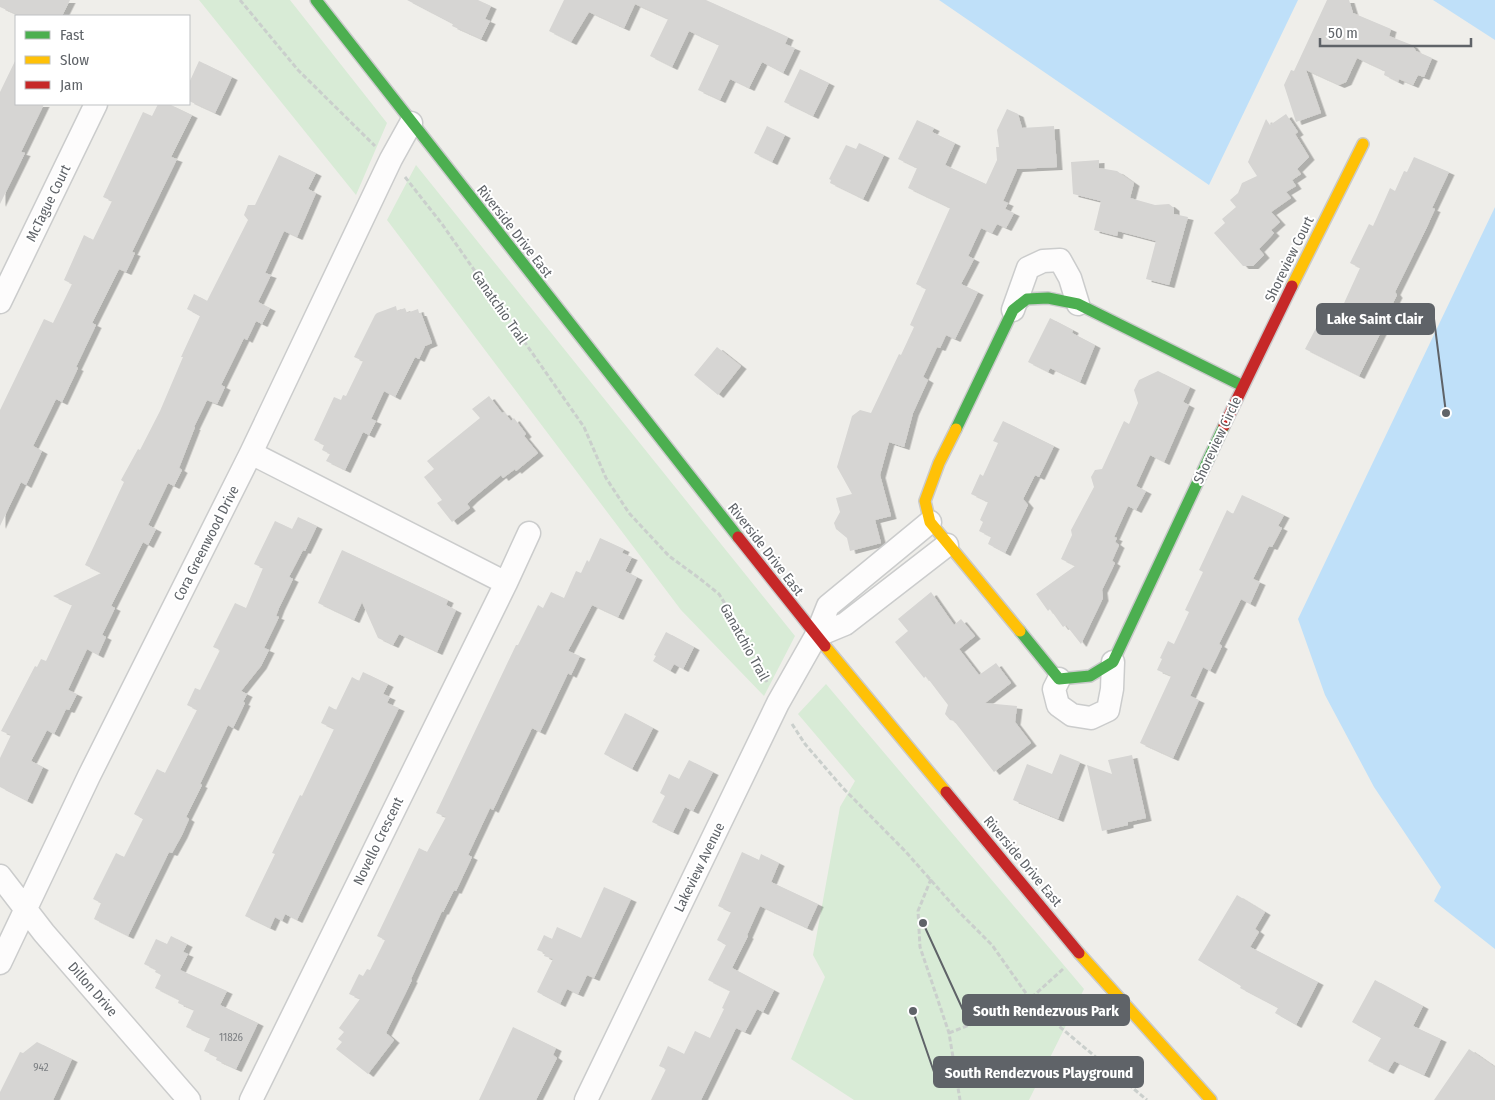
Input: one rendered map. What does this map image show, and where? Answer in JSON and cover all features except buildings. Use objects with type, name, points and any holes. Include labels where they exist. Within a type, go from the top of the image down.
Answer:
[{"type":"main road","name":"Riverside Drive East","points":[[316,0],[816,636],[1098,975],[1212,1100]]},
{"type":"main road","name":"Shoreview Court","points":[[1243,386],[1363,144]]},
{"type":"main road","name":"Shoreview Circle","points":[[1013,310],[1026,299],[1048,298],[1078,304],[1243,386],[1113,662]]},
{"type":"main road","points":[[1013,310],[938,463],[925,500],[930,522],[1058,679],[1090,676],[1113,662]]},
{"type":"street","name":"McTague Court","points":[[0,302],[96,105]]},
{"type":"street","name":"Cora Greenwood Drive","points":[[0,964],[89,776],[251,452],[391,159],[411,123]]},
{"type":"street","points":[[1013,310],[1028,268],[1043,261],[1060,260],[1070,278],[1078,304]]},
{"type":"street","points":[[251,452],[506,583]]},
{"type":"street","points":[[816,636],[828,606],[930,522]]},
{"type":"street","name":"Novello Crescent","points":[[251,1100],[529,533]]},
{"type":"street","points":[[816,636],[845,624],[947,545]]},
{"type":"street","name":"Lakeview Avenue","points":[[586,1100],[778,703],[816,636]]},
{"type":"street","name":"Shoreview Circle","points":[[1058,679],[1054,689],[1058,705],[1072,715],[1091,718],[1108,710],[1112,689],[1113,662]]},
{"type":"street","name":"Dillon Drive","points":[[0,876],[44,933],[189,1100]]},
{"type":"path","name":"Ganatchio Trail","points":[[240,0],[298,70],[368,140],[391,159],[442,224],[584,427],[606,478],[629,513],[668,556],[719,594],[738,625],[778,703],[805,744],[842,787],[906,852],[959,912],[992,945],[1030,999],[1048,1017],[1147,1100]]},
{"type":"path","points":[[931,879],[918,911],[920,947],[950,1032],[960,1100]]},
{"type":"path","points":[[950,1032],[1005,1011],[1030,999],[1080,953]]},
{"type":"green space","points":[[199,0],[290,0],[387,123],[356,195]]},
{"type":"green space","points":[[416,165],[795,636],[764,696],[681,610],[387,220]]},
{"type":"green space","points":[[826,684],[1084,989],[1029,1100],[854,1100],[791,1059],[825,977],[813,955],[840,807],[855,781],[798,714]]},
{"type":"water","points":[[939,0],[1298,0],[1209,185]]},
{"type":"water","points":[[1433,0],[1495,0],[1495,40]]},
{"type":"water","points":[[1495,207],[1495,949],[1434,901],[1441,887],[1374,787],[1325,695],[1298,619]]},
{"type":"traffic: fast","points":[[316,0],[738,537]]},
{"type":"traffic: fast","points":[[956,429],[1013,310],[1027,299],[1048,298],[1078,304],[1243,386]]},
{"type":"traffic: fast","points":[[1020,631],[1059,679],[1090,676],[1113,662],[1224,426]]},
{"type":"traffic: slow","points":[[1292,286],[1363,144]]},
{"type":"traffic: slow","points":[[956,429],[939,463],[925,501],[930,522],[1020,631]]},
{"type":"traffic: slow","points":[[825,646],[946,792]]},
{"type":"traffic: slow","points":[[1079,953],[1211,1100]]},
{"type":"traffic: jam","points":[[1224,426],[1292,286]]},
{"type":"traffic: jam","points":[[738,537],[825,646]]},
{"type":"traffic: jam","points":[[946,792],[1079,953]]},
{"type":"place","name":"Lake Saint Clair","points":[[1446,413]]},
{"type":"place","name":"South Rendezvous Park","points":[[923,923]]},
{"type":"place","name":"South Rendezvous Playground","points":[[913,1011]]}]
